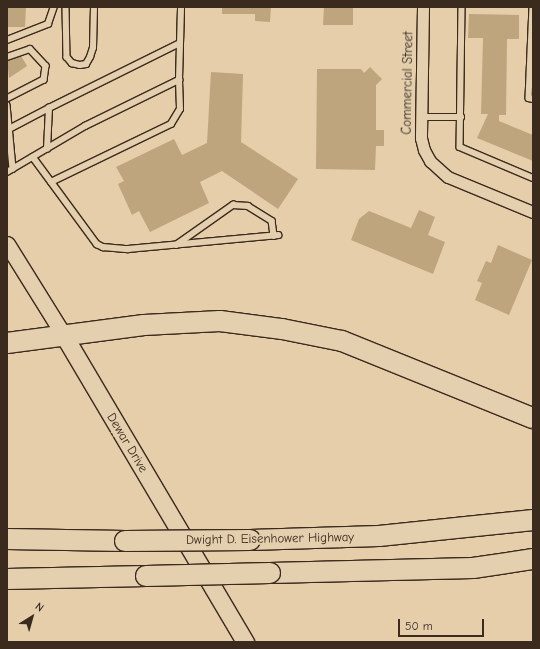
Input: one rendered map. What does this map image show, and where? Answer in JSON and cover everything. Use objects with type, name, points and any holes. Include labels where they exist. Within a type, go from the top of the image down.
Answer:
[{"type":"highway","points":[[7,343],[63,334],[144,324],[220,321],[282,329],[342,341],[533,418]]},
{"type":"highway","name":"Dwight D. Eisenhower Highway","points":[[7,539],[125,542],[379,536],[533,520]]},
{"type":"highway","points":[[7,579],[473,568],[533,559]]},
{"type":"main road","name":"Dewar Drive","points":[[7,244],[63,334],[246,642]]},
{"type":"street","name":"Commercial Street","points":[[423,7],[421,138],[424,150],[438,170],[448,177],[533,212]]},
{"type":"lane","points":[[7,40],[48,24],[54,7]]},
{"type":"lane","points":[[66,7],[68,57],[72,63],[80,66],[90,57],[93,48],[94,7]]},
{"type":"lane","points":[[51,182],[171,124],[180,109],[181,7]]},
{"type":"lane","points":[[462,7],[460,147],[533,178]]},
{"type":"lane","points":[[533,7],[529,98],[533,99]]},
{"type":"lane","points":[[9,129],[180,43]]},
{"type":"lane","points":[[7,57],[30,49],[46,66],[44,80],[7,99]]},
{"type":"lane","points":[[7,172],[85,126],[180,80]]},
{"type":"lane","points":[[7,105],[13,169]]},
{"type":"lane","points":[[47,149],[49,108]]},
{"type":"lane","points":[[421,117],[461,117]]},
{"type":"lane","points":[[33,157],[97,244],[103,248],[128,249],[176,245],[276,236],[272,221],[252,208],[233,205],[176,245]]},
{"type":"building","points":[[8,7],[26,7],[25,27],[8,27]]},
{"type":"building","points":[[222,7],[271,7],[270,22],[255,21],[255,14],[222,14]]},
{"type":"building","points":[[324,7],[353,7],[353,25],[323,25]]},
{"type":"building","points":[[469,14],[519,15],[519,39],[507,39],[506,115],[499,115],[499,121],[533,135],[533,161],[477,138],[488,114],[481,114],[483,38],[468,38]]},
{"type":"building","points":[[20,54],[27,66],[9,78],[7,60]]},
{"type":"building","points":[[370,67],[382,79],[376,85],[376,130],[384,130],[384,146],[376,146],[375,170],[316,169],[317,69],[361,69],[364,73]]},
{"type":"building","points":[[211,72],[243,74],[241,142],[298,179],[278,209],[222,171],[200,182],[209,203],[150,232],[139,211],[132,215],[118,184],[124,181],[116,167],[174,139],[182,155],[207,143]]},
{"type":"building","points":[[419,210],[435,217],[428,235],[445,242],[433,274],[351,240],[359,219],[369,211],[411,228]]},
{"type":"building","points":[[498,245],[532,260],[509,315],[475,300],[482,283],[477,281],[486,261],[491,263]]}]
